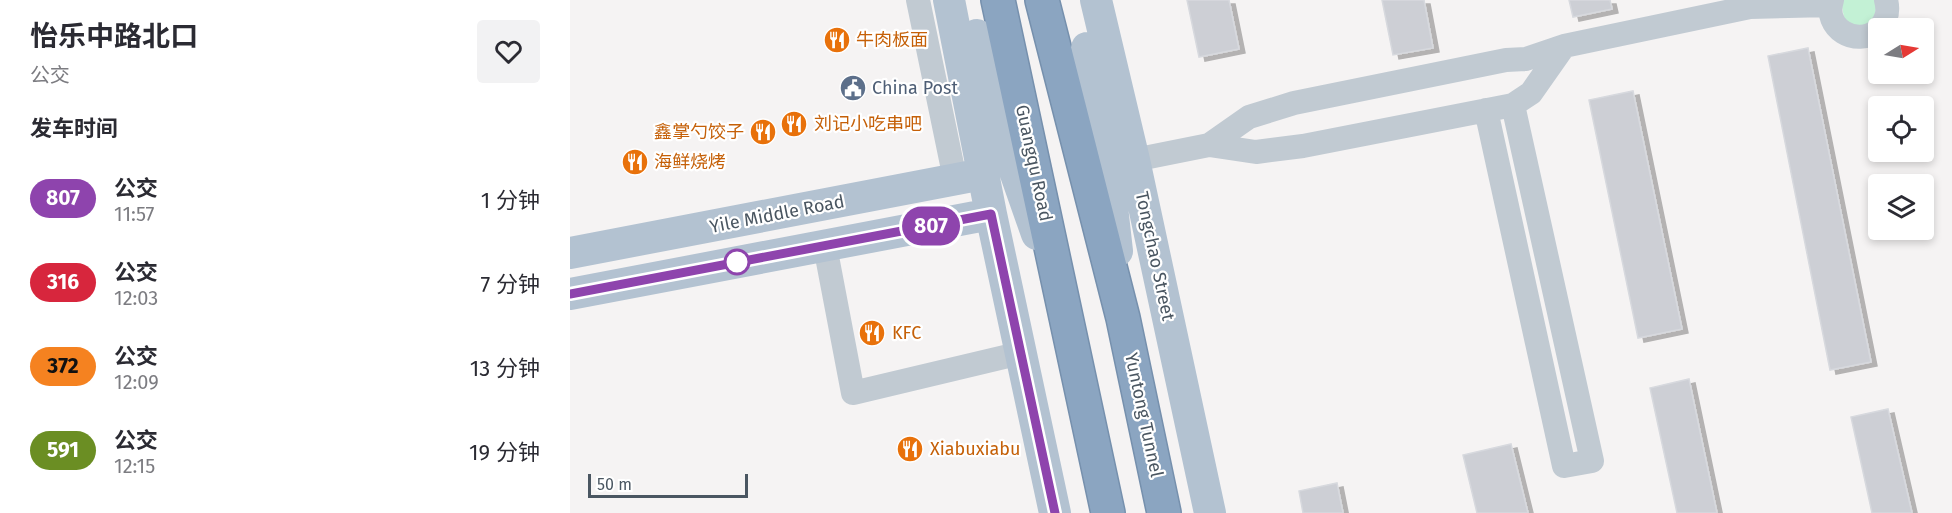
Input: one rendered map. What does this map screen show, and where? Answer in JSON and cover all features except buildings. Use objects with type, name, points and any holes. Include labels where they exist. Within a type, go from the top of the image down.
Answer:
[{"type":"highway","name":"Guangqu Road","points":[[998,0],[1069,325]]},
{"type":"highway","points":[[1042,0],[1123,318]]},
{"type":"highway","name":"Yuntong Tunnel","points":[[1123,318],[1164,513]]},
{"type":"highway","points":[[1069,325],[1108,513]]},
{"type":"main road","points":[[949,0],[969,176],[991,214],[1055,513]]},
{"type":"main road","points":[[965,0],[974,20],[1004,140],[1069,325]]},
{"type":"main road","points":[[1083,0],[1085,38],[1110,189],[1123,318]]},
{"type":"main road","name":"Tongchao Street","points":[[1096,0],[1134,160],[1210,513]]},
{"type":"main road","name":"Yile Middle Road","points":[[570,253],[969,176]]},
{"type":"main road","points":[[570,294],[991,214]]},
{"type":"street","points":[[918,0],[969,176]]},
{"type":"street","points":[[1886,18],[1890,1]]},
{"type":"street","points":[[1209,144],[1249,117],[1294,103],[1506,60],[1526,59],[1564,46],[1750,8],[1831,3],[1830,14],[1839,30],[1856,38],[1868,35]]},
{"type":"street","points":[[1134,160],[1209,144],[1256,152],[1302,146],[1513,105],[1531,93],[1564,46]]},
{"type":"street","points":[[1486,110],[1564,466],[1592,461],[1513,105]]},
{"type":"street","points":[[825,246],[853,393],[1021,353]]},
{"type":"green space","points":[[1842,0],[1875,0],[1877,5],[1874,18],[1868,18],[1868,24],[1860,28],[1845,22]]},
{"type":"bus line","name":"807","points":[[570,294],[991,214],[1055,513]]},
{"type":"place","name":"牛肉板面","points":[[837,40]]},
{"type":"place","name":"China Post","points":[[853,88]]},
{"type":"place","name":"刘记小吃串吧","points":[[794,124]]},
{"type":"place","name":"鑫掌勺饺子","points":[[763,132]]},
{"type":"place","name":"海鲜烧烤","points":[[635,162]]},
{"type":"place","name":"KFC","points":[[872,333]]},
{"type":"place","name":"Xiabuxiabu","points":[[910,449]]}]
